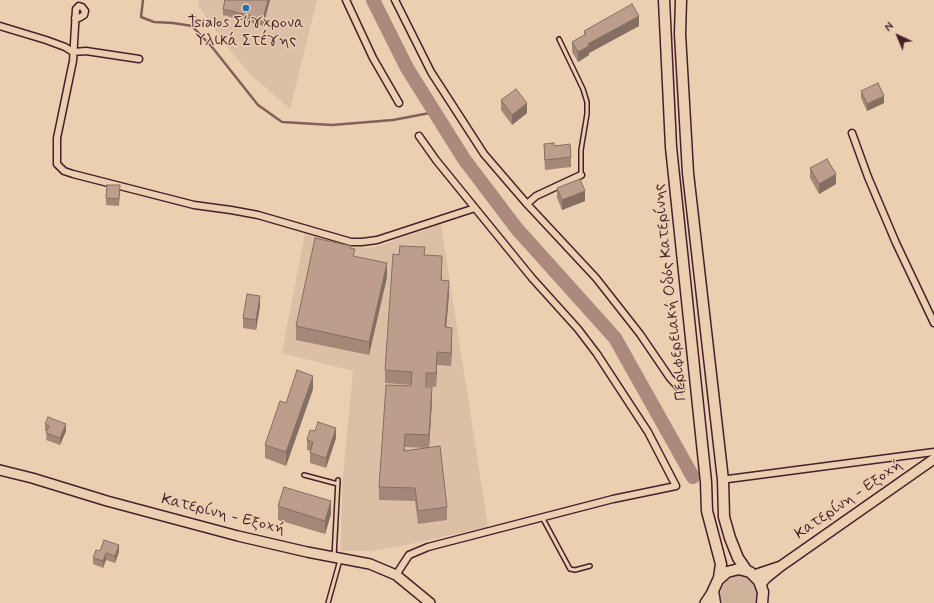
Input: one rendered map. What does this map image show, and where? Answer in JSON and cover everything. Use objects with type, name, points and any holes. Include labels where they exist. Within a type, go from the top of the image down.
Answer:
[{"type":"main road","name":"Περιφερειακή Οδός Κατερίνης","points":[[664,0],[670,146],[706,482],[707,511],[721,564],[719,578],[714,591]]},
{"type":"main road","name":"Περιφερειακή Οδός Κατερίνης","points":[[681,0],[680,34],[688,173],[723,480],[724,517],[738,558],[761,584]]},
{"type":"main road","name":"Κατερίνη - Εξοχή","points":[[761,584],[780,566],[934,459]]},
{"type":"main road","name":"Κατερίνη - Εξοχή","points":[[0,470],[32,478],[107,501],[238,536],[307,552],[370,564],[396,575],[430,603]]},
{"type":"main road","name":"Κατερίνη - Εξοχή","points":[[750,573],[780,566]]},
{"type":"main road","points":[[719,578],[724,574],[739,569],[750,573]]},
{"type":"main road","points":[[761,584],[764,592],[762,603]]},
{"type":"main road","points":[[705,603],[714,591]]},
{"type":"main road","points":[[714,591],[715,603]]},
{"type":"street","points":[[346,0],[373,58],[399,103]]},
{"type":"street","points":[[395,0],[431,72],[484,154],[527,204],[596,278],[640,334],[670,378],[681,390]]},
{"type":"street","points":[[76,18],[69,82],[57,138],[56,156],[57,164],[73,174],[194,205],[258,215],[351,242],[377,240],[475,208]]},
{"type":"street","points":[[0,26],[46,40],[65,47],[73,52],[86,51],[139,59]]},
{"type":"street","points":[[852,133],[868,177],[893,236],[934,323]]},
{"type":"street","points":[[396,575],[409,555],[428,547],[613,499],[676,486],[648,432],[598,354],[578,329],[532,278],[436,160],[419,136]]},
{"type":"street","points":[[527,204],[536,196],[581,175]]},
{"type":"street","points":[[728,479],[934,452]]},
{"type":"lane","points":[[559,39],[583,89],[587,102],[587,114],[581,150],[581,175]]},
{"type":"lane","points":[[304,475],[338,484]]},
{"type":"lane","points":[[328,603],[338,557],[338,480]]},
{"type":"lane","points":[[542,517],[570,569],[575,570],[590,566]]},
{"type":"shaded area","points":[[199,0],[317,0],[290,109],[249,73],[224,43],[198,5]]},
{"type":"shaded area","points":[[441,224],[488,527],[371,551],[341,551],[342,486],[353,371],[282,353],[305,233],[351,247],[370,248]]},
{"type":"shaded area","points":[[736,576],[748,578],[753,582],[758,593],[756,603],[722,603],[720,594],[725,582]]},
{"type":"building","name":"Tsialos Σύγχρονα Υλικά Στέγης","points":[[225,0],[268,0],[263,19],[223,9]]},
{"type":"building","points":[[632,4],[639,16],[588,44],[589,46],[578,52],[572,42],[586,34],[584,31]]},
{"type":"building","points":[[878,83],[884,96],[867,104],[861,91]]},
{"type":"building","points":[[516,89],[527,103],[512,115],[501,100]]},
{"type":"building","points":[[554,143],[554,146],[570,144],[571,157],[545,160],[544,144]]},
{"type":"building","points":[[827,159],[836,174],[819,184],[810,168]]},
{"type":"building","points":[[580,179],[585,191],[562,200],[557,188]]},
{"type":"building","points":[[107,185],[120,185],[119,199],[106,198]]},
{"type":"building","points":[[315,238],[351,246],[350,248],[355,249],[353,256],[387,263],[369,342],[296,326]]},
{"type":"building","points":[[400,246],[425,247],[424,255],[442,256],[441,280],[449,281],[445,327],[452,328],[451,353],[437,352],[436,373],[426,373],[426,387],[432,387],[429,435],[405,434],[404,451],[440,446],[447,507],[418,511],[415,488],[379,487],[386,385],[411,386],[412,372],[385,370],[393,254],[399,255]]},
{"type":"building","points":[[247,294],[260,296],[256,320],[243,318]]},
{"type":"building","points":[[297,370],[313,376],[286,452],[265,445],[280,401],[286,403]]},
{"type":"building","points":[[48,417],[66,424],[60,438],[46,433],[49,426],[45,424]]},
{"type":"building","points":[[318,422],[336,428],[326,458],[310,453],[313,442],[307,440],[310,430],[315,431]]},
{"type":"building","points":[[284,487],[331,501],[325,521],[278,506]]},
{"type":"building","points":[[104,540],[119,545],[115,556],[106,553],[103,561],[93,558],[96,550],[100,551]]},
{"type":"waterway","points":[[143,0],[141,17],[154,22],[192,26],[212,47],[258,105],[282,122],[332,125],[393,120],[435,112]]},
{"type":"waterway","points":[[373,0],[407,68],[464,159],[517,229],[615,338],[693,477]]},
{"type":"place","name":"Tsialos Σύγχρονα Υλικά Στέγης","points":[[246,8]]}]
